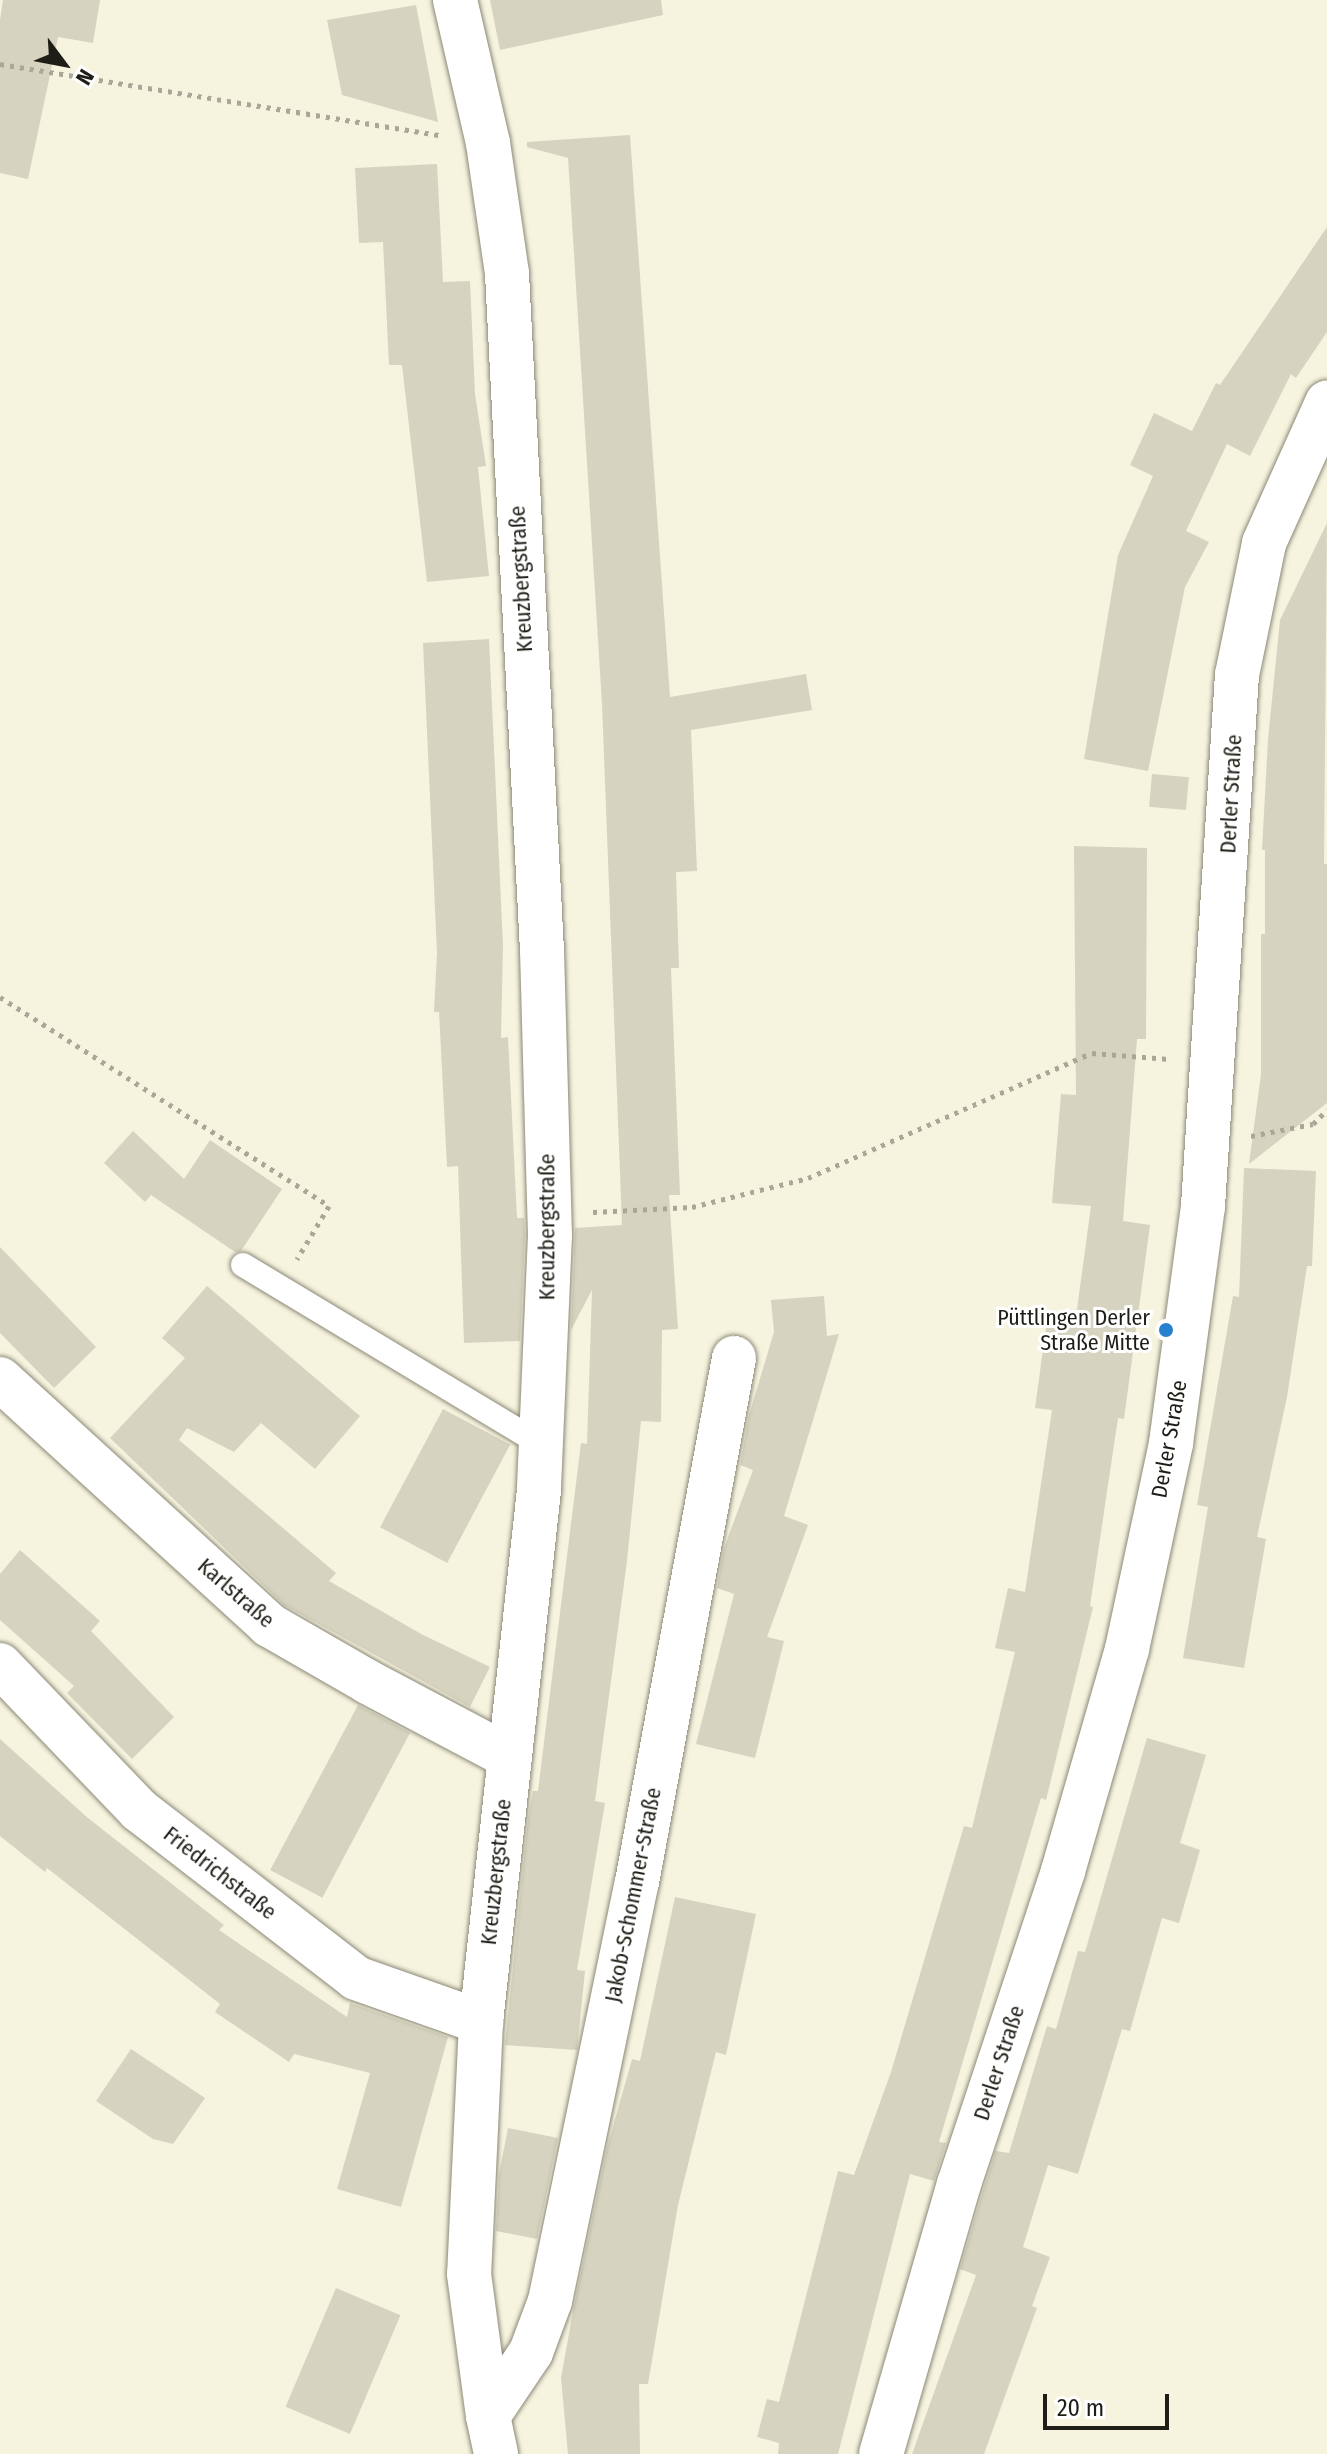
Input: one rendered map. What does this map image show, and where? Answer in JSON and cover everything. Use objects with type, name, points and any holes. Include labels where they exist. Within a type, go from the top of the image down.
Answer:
[{"type":"street","name":"Kreuzbergstraße","points":[[455,0],[488,143],[507,274],[542,950],[549,1215],[539,1490],[481,2022],[469,2274],[492,2435]]},
{"type":"street","name":"Derler Straße","points":[[881,2454],[959,2184],[1063,1871],[1127,1649],[1171,1443],[1203,1206],[1237,675],[1264,543],[1327,403]]},
{"type":"street","name":"Jakob-Schommer-Straße","points":[[492,2435],[531,2352],[550,2301],[637,1882],[734,1358]]},
{"type":"street","name":"Karlstraße","points":[[0,1379],[269,1625],[508,1756]]},
{"type":"street","name":"Friedrichstraße","points":[[0,1665],[139,1810],[356,1978],[481,2022]]},
{"type":"lane","points":[[243,1265],[541,1444]]},
{"type":"path","points":[[0,64],[488,143]]},
{"type":"path","points":[[0,997],[329,1206],[280,1287]]},
{"type":"path","points":[[549,1215],[692,1207],[808,1178],[1092,1053],[1214,1062]]},
{"type":"path","points":[[1207,1145],[1313,1124],[1327,1110]]},
{"type":"building","points":[[3,0],[100,0],[93,43],[58,37],[28,179],[0,173],[0,20]]},
{"type":"building","points":[[490,0],[661,0],[663,15],[500,50]]},
{"type":"building","points":[[416,5],[438,122],[342,95],[327,20]]},
{"type":"building","points":[[630,135],[670,697],[806,674],[812,710],[691,730],[697,871],[676,872],[679,968],[671,968],[680,1195],[669,1195],[678,1329],[662,1330],[661,1422],[641,1421],[627,1561],[595,1801],[605,1803],[577,1970],[585,1971],[577,2050],[505,2045],[528,1819],[533,1791],[538,1791],[581,1443],[587,1444],[592,1290],[571,1330],[575,1228],[622,1225],[602,704],[568,158],[527,147],[527,142]]},
{"type":"building","points":[[437,164],[443,282],[470,281],[475,394],[486,466],[478,467],[489,576],[427,582],[402,365],[389,365],[383,242],[359,243],[355,168]]},
{"type":"building","points":[[1327,227],[1327,332],[1296,378],[1291,374],[1250,456],[1227,444],[1186,531],[1209,542],[1185,587],[1148,771],[1084,759],[1118,555],[1153,476],[1130,465],[1154,413],[1192,431],[1216,383],[1220,385]]},
{"type":"building","points":[[1327,523],[1324,864],[1327,864],[1327,1103],[1249,1164],[1261,1074],[1261,934],[1265,934],[1265,850],[1262,850],[1268,739],[1280,620]]},
{"type":"building","points":[[489,639],[503,946],[501,1038],[508,1037],[517,1218],[524,1218],[525,1235],[520,1341],[464,1343],[458,1166],[447,1167],[439,1012],[434,1012],[437,953],[423,643]]},
{"type":"building","points":[[1152,774],[1189,777],[1186,810],[1149,807]]},
{"type":"building","points":[[1074,846],[1147,848],[1146,1039],[1137,1039],[1123,1221],[1150,1225],[1124,1419],[1118,1418],[1090,1606],[1093,1607],[1046,1800],[1041,1798],[939,2142],[946,2143],[934,2181],[910,2174],[838,2454],[778,2454],[779,2443],[757,2437],[767,2399],[779,2402],[838,2171],[854,2175],[891,2072],[964,1826],[972,1828],[1015,1652],[995,1648],[1008,1588],[1025,1592],[1052,1410],[1035,1408],[1047,1320],[1075,1324],[1091,1206],[1052,1203],[1061,1094],[1076,1095]]},
{"type":"building","points":[[133,1131],[184,1179],[210,1140],[282,1189],[241,1251],[235,1252],[151,1195],[145,1202],[104,1163]]},
{"type":"building","points":[[1244,1168],[1316,1171],[1312,1266],[1307,1266],[1287,1397],[1257,1537],[1266,1539],[1244,1668],[1183,1658],[1208,1507],[1197,1505],[1233,1296],[1239,1297]]},
{"type":"building","points":[[0,1247],[96,1347],[54,1388],[0,1333]]},
{"type":"building","points":[[207,1286],[360,1416],[315,1469],[261,1423],[234,1452],[187,1428],[179,1440],[336,1573],[329,1581],[423,1635],[490,1667],[470,1707],[284,1605],[110,1438],[185,1358],[162,1338]]},
{"type":"building","points":[[824,1296],[827,1336],[839,1334],[784,1516],[808,1525],[767,1637],[784,1641],[755,1758],[696,1744],[734,1594],[717,1588],[724,1548],[753,1470],[740,1465],[749,1415],[774,1332],[771,1300]]},
{"type":"building","points":[[443,1409],[510,1445],[447,1563],[380,1527]]},
{"type":"building","points":[[20,1550],[100,1621],[91,1631],[174,1717],[132,1759],[67,1693],[74,1686],[0,1620],[0,1574]]},
{"type":"building","points":[[358,1705],[410,1733],[322,1898],[270,1870]]},
{"type":"building","points":[[1147,1738],[1206,1755],[1180,1843],[1200,1850],[1179,1923],[1162,1918],[1130,2031],[1122,2029],[1078,2174],[1048,2165],[1023,2247],[1050,2257],[1032,2306],[1037,2308],[984,2454],[912,2454],[976,2275],[960,2269],[996,2151],[1009,2153],[1047,2026],[1056,2029],[1078,1951],[1085,1952]]},
{"type":"building","points":[[0,1739],[88,1818],[224,1925],[219,1930],[347,2017],[350,2003],[448,2037],[401,2207],[337,2189],[370,2073],[294,2054],[289,2062],[215,2012],[220,2004],[47,1868],[45,1872],[0,1836]]},
{"type":"building","points":[[675,1897],[756,1914],[726,2055],[716,2052],[678,2205],[648,2384],[639,2384],[640,2454],[568,2454],[561,2378],[573,2311],[607,2148],[632,2059],[640,2061]]},
{"type":"building","points":[[131,2049],[205,2098],[173,2144],[153,2139],[96,2101]]},
{"type":"building","points":[[508,2128],[558,2138],[537,2239],[496,2231],[499,2174]]},
{"type":"building","points":[[336,2288],[400,2315],[350,2434],[286,2407]]},
{"type":"place","name":"Püttlingen Derler Straße Mitte","points":[[1166,1330]]}]
